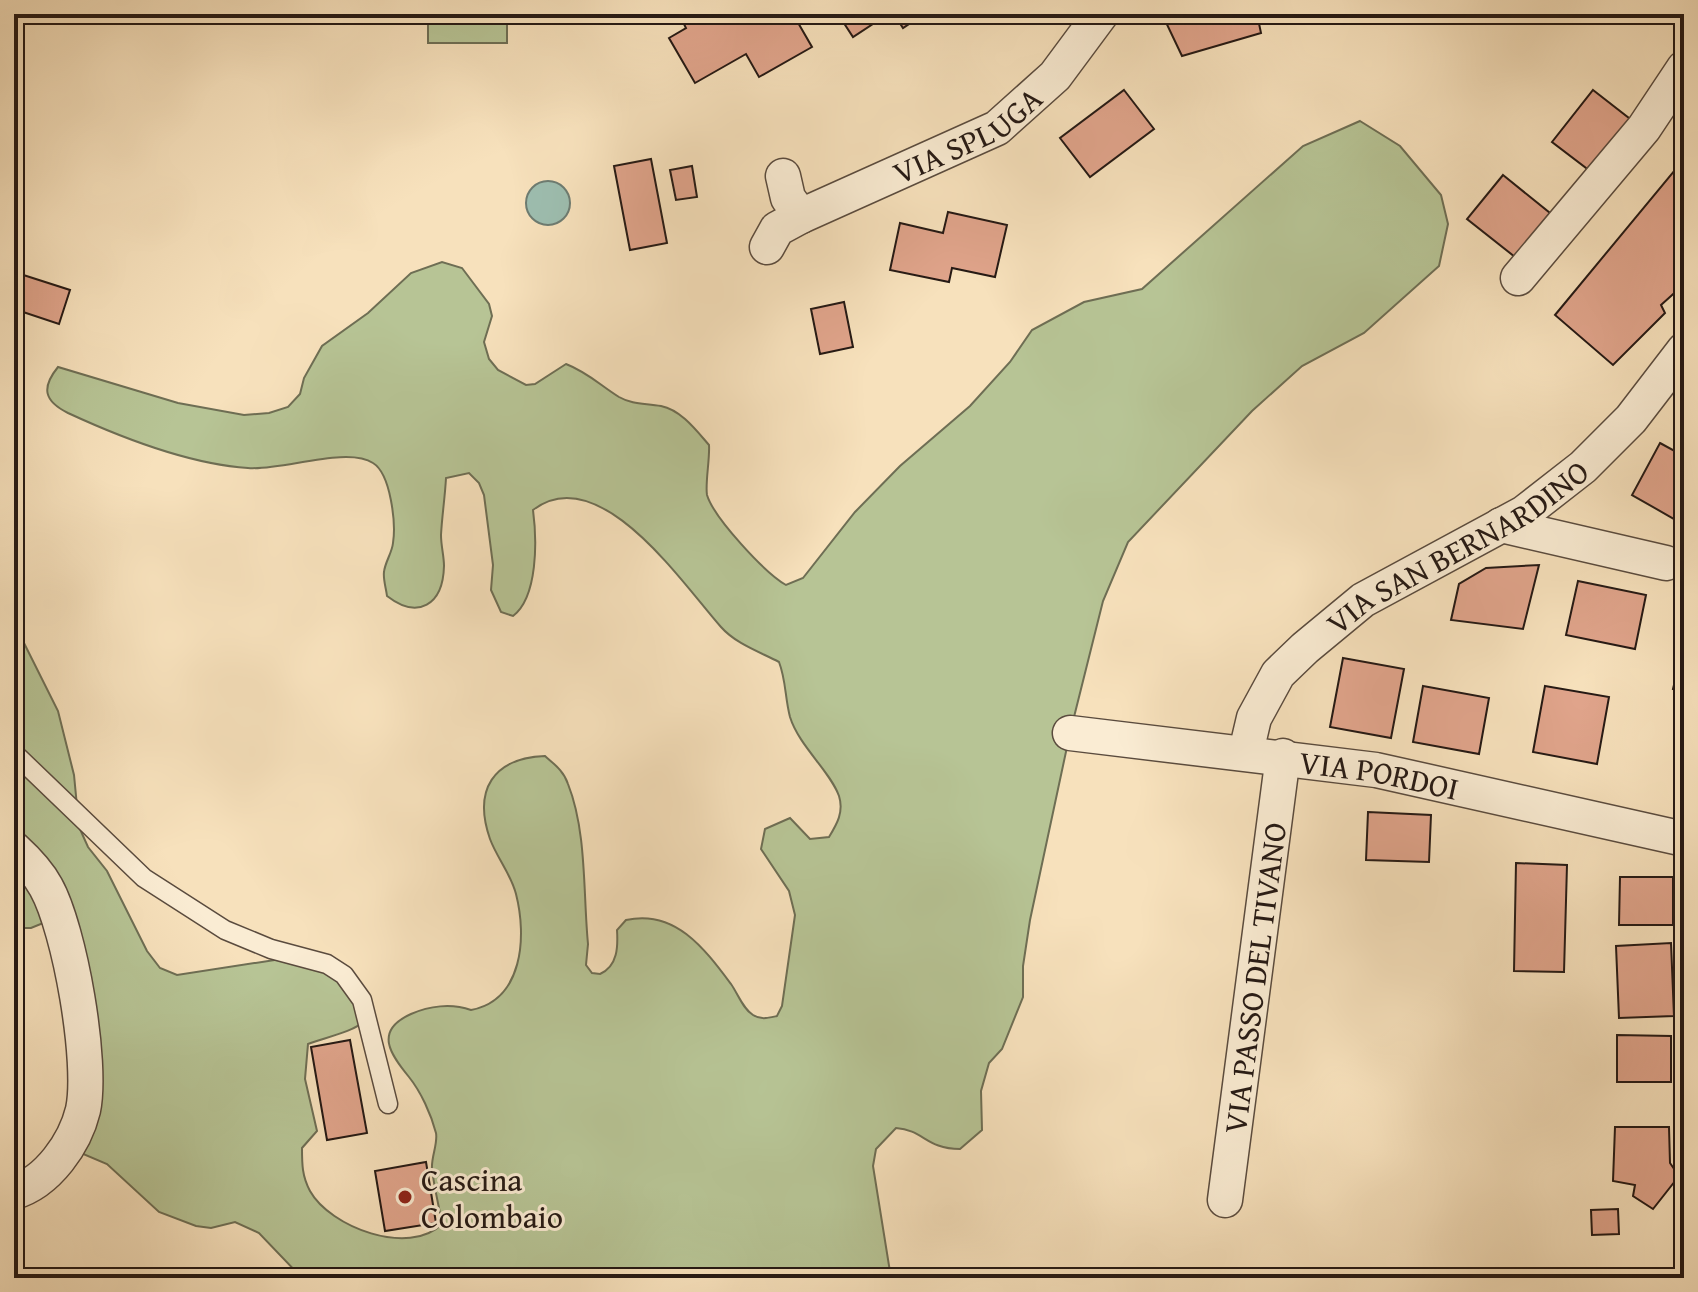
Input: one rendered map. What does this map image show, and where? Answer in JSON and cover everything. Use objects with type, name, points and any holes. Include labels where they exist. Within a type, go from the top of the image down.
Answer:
[{"type":"street","name":"VIA SPLUGA","points":[[767,247],[777,229],[801,216],[997,128],[1055,76],[1101,14]]},
{"type":"street","points":[[1518,278],[1644,128],[1684,68]]},
{"type":"street","points":[[783,176],[788,198],[801,216]]},
{"type":"street","name":"VIA SAN BERNARDINO","points":[[1246,752],[1254,718],[1278,674],[1305,648],[1363,600],[1524,513],[1583,467],[1631,419],[1684,350]]},
{"type":"street","points":[[1501,525],[1666,563]]},
{"type":"street","name":"VIA PORDOI","points":[[1070,733],[1283,756],[1376,770],[1684,839]]},
{"type":"street","name":"VIA PASSO DEL TIVANO","points":[[1225,1200],[1283,756]]},
{"type":"street","points":[[14,849],[45,885],[59,917],[84,1055],[83,1109],[69,1148],[42,1174],[14,1192]]},
{"type":"lane","points":[[14,753],[144,878],[225,930],[271,949],[327,964],[344,975],[362,1000],[388,1104]]},
{"type":"green space","points":[[428,14],[507,14],[507,43],[428,43]]},
{"type":"green space","points":[[1360,121],[1400,146],[1441,195],[1448,224],[1439,266],[1364,333],[1302,366],[1252,411],[1128,542],[1103,601],[1070,733],[1030,920],[1023,966],[1023,997],[1002,1049],[989,1063],[981,1091],[982,1130],[960,1149],[940,1146],[913,1132],[896,1128],[876,1149],[873,1166],[891,1278],[302,1278],[259,1233],[235,1222],[211,1228],[196,1226],[159,1212],[107,1164],[69,1148],[83,1109],[58,917],[31,928],[14,928],[14,623],[58,711],[74,775],[79,827],[88,847],[107,871],[147,951],[160,968],[177,975],[281,959],[300,960],[346,982],[364,1021],[346,1032],[308,1044],[305,1079],[317,1131],[302,1148],[302,1165],[310,1191],[334,1216],[352,1226],[391,1238],[428,1234],[442,1224],[432,1169],[436,1133],[421,1096],[392,1052],[389,1036],[392,1028],[411,1014],[425,1009],[448,1006],[471,1010],[488,1004],[502,994],[517,964],[521,929],[516,894],[490,839],[485,821],[486,792],[500,770],[527,758],[545,756],[566,779],[581,842],[588,944],[586,965],[592,973],[600,974],[614,961],[617,930],[626,920],[659,920],[687,934],[699,945],[731,984],[746,1009],[762,1018],[777,1016],[782,1006],[795,915],[789,891],[761,849],[765,829],[790,818],[810,839],[829,837],[841,807],[835,787],[794,728],[779,662],[727,633],[662,557],[611,513],[585,501],[558,499],[533,510],[534,567],[527,596],[513,616],[501,612],[491,590],[493,565],[484,495],[479,483],[469,473],[446,478],[441,535],[443,579],[439,591],[427,605],[409,607],[387,596],[384,575],[393,543],[393,512],[384,477],[373,463],[347,457],[248,468],[202,461],[156,448],[68,413],[54,404],[47,388],[58,367],[178,403],[244,415],[269,413],[288,407],[300,394],[304,378],[322,346],[368,313],[411,273],[442,262],[462,268],[489,304],[492,316],[484,342],[489,359],[498,370],[526,385],[535,384],[566,364],[624,400],[668,408],[688,421],[709,445],[707,495],[719,517],[741,544],[786,585],[803,578],[855,512],[900,466],[970,406],[1010,362],[1032,330],[1084,302],[1142,289],[1303,146]]},
{"type":"shaded area","points":[[548,181],[563,188],[570,203],[563,218],[548,225],[533,218],[526,203],[533,188]]},
{"type":"building","points":[[679,14],[793,14],[812,47],[759,77],[746,54],[695,83],[669,38],[686,28]]},
{"type":"building","points":[[838,14],[888,14],[853,37]]},
{"type":"building","points":[[894,14],[924,14],[903,28]]},
{"type":"building","points":[[1162,14],[1257,14],[1261,33],[1182,56]]},
{"type":"building","points":[[1124,90],[1154,129],[1090,177],[1060,138]]},
{"type":"building","points":[[1593,90],[1634,122],[1594,174],[1552,142]]},
{"type":"building","points":[[651,159],[667,243],[630,250],[614,166]]},
{"type":"building","points":[[1684,159],[1681,287],[1661,305],[1665,313],[1613,365],[1555,315]]},
{"type":"building","points":[[692,166],[697,197],[676,200],[670,170]]},
{"type":"building","points":[[1503,175],[1550,213],[1515,257],[1467,219]]},
{"type":"building","points":[[948,212],[1007,225],[995,277],[952,268],[949,282],[890,270],[900,223],[943,233]]},
{"type":"building","points":[[14,272],[70,290],[59,324],[14,309]]},
{"type":"building","points":[[844,302],[853,347],[820,354],[811,309]]},
{"type":"building","points":[[1660,443],[1684,456],[1684,517],[1681,523],[1632,495]]},
{"type":"building","points":[[1539,565],[1523,629],[1451,620],[1459,584],[1486,568]]},
{"type":"building","points":[[1578,581],[1646,595],[1635,649],[1566,635]]},
{"type":"building","points":[[1684,644],[1684,692],[1673,689]]},
{"type":"building","points":[[1343,658],[1404,669],[1391,738],[1330,727]]},
{"type":"building","points":[[1423,686],[1489,698],[1479,754],[1413,742]]},
{"type":"building","points":[[1545,686],[1609,697],[1597,764],[1533,752]]},
{"type":"building","points":[[1368,812],[1431,815],[1429,862],[1366,860]]},
{"type":"building","points":[[1516,863],[1567,865],[1564,972],[1514,971]]},
{"type":"building","points":[[1620,877],[1673,877],[1673,925],[1619,925]]},
{"type":"building","points":[[1671,943],[1674,1016],[1619,1018],[1616,946]]},
{"type":"building","points":[[1617,1035],[1671,1036],[1671,1082],[1617,1082]]},
{"type":"building","points":[[350,1040],[367,1133],[327,1140],[311,1047]]},
{"type":"building","points":[[1615,1127],[1669,1127],[1670,1163],[1679,1176],[1653,1209],[1633,1196],[1635,1185],[1613,1181]]},
{"type":"building","name":"Cascina Colombaio","points":[[426,1162],[436,1223],[385,1231],[375,1171]]},
{"type":"building","points":[[1618,1209],[1619,1234],[1592,1235],[1591,1210]]},
{"type":"place","name":"Cascina Colombaio","points":[[405,1197]]}]
